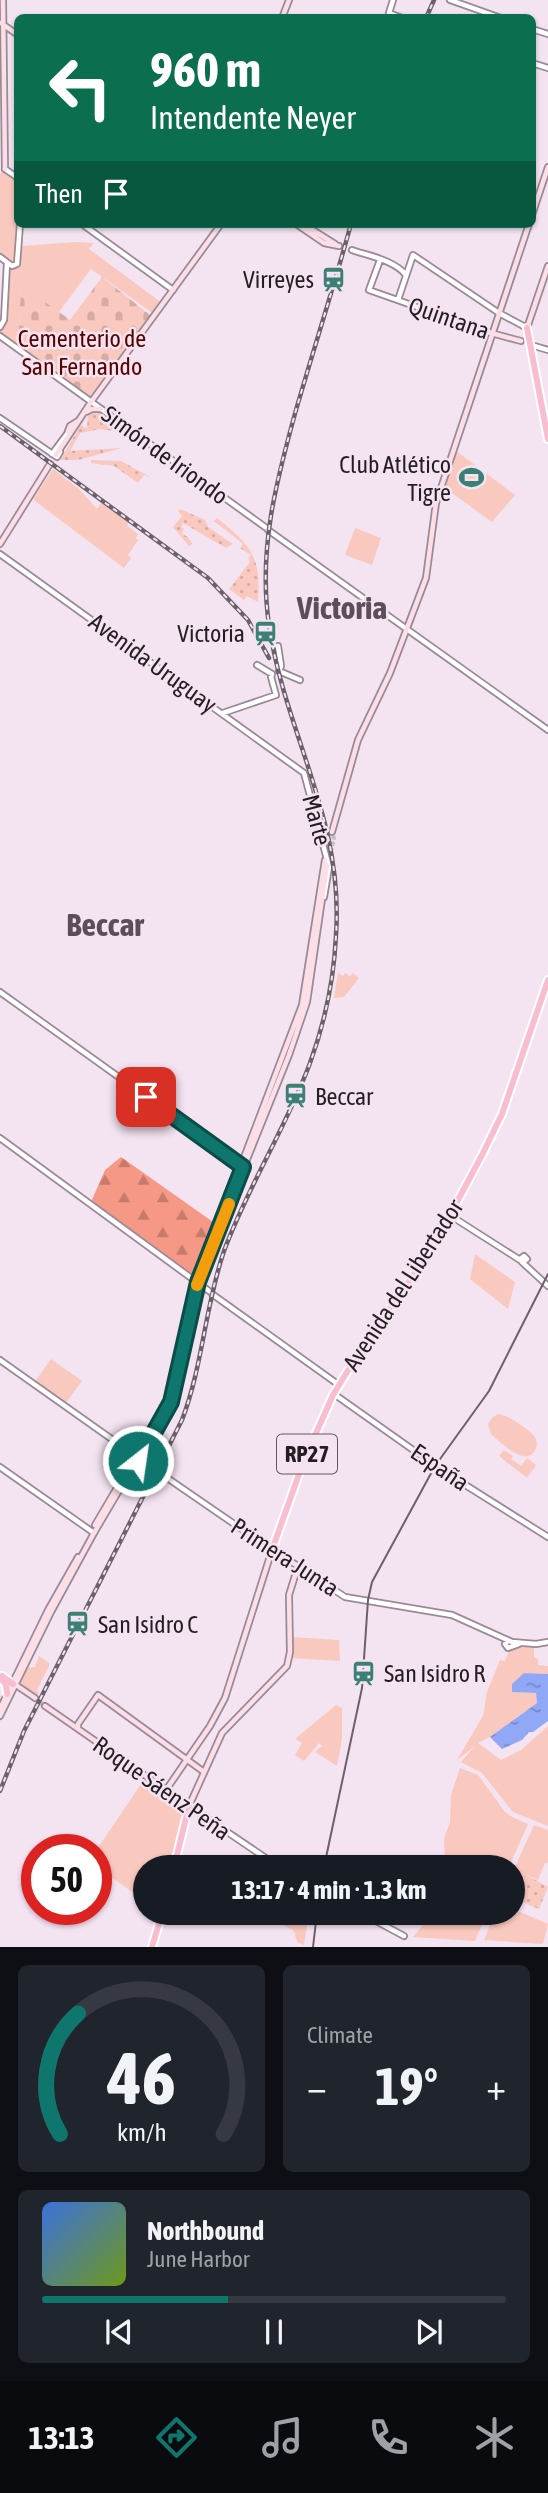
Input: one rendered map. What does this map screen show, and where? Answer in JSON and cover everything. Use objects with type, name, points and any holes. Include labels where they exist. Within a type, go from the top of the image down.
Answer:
[{"type":"main road","points":[[3,0],[1,21],[5,169]]},
{"type":"main road","points":[[536,203],[548,167]]},
{"type":"main road","points":[[69,433],[218,228]]},
{"type":"main road","points":[[302,228],[324,243],[340,247],[309,228]]},
{"type":"main road","points":[[333,834],[361,734],[407,630],[429,569],[436,503],[528,228]]},
{"type":"main road","points":[[548,266],[527,328],[526,345],[548,439]]},
{"type":"main road","name":"Quintana","points":[[491,333],[526,345]]},
{"type":"main road","points":[[80,419],[89,410],[101,410]]},
{"type":"main road","points":[[0,544],[50,464]]},
{"type":"main road","points":[[0,1716],[48,1610],[171,1402],[196,1281],[302,1006],[327,862]]},
{"type":"main road","name":"Avenida del Libertador","points":[[272,1550],[305,1458],[334,1394],[361,1349],[427,1257],[451,1216],[502,1114],[548,980]]},
{"type":"main road","points":[[196,1281],[219,1237],[216,1233]]},
{"type":"main road","name":"Primera Junta","points":[[272,1550],[298,1566]]},
{"type":"main road","name":"RP27","points":[[166,1790],[225,1698],[272,1550]]},
{"type":"main road","points":[[177,1855],[189,1806],[222,1733],[287,1666],[290,1652],[289,1595],[298,1566]]},
{"type":"main road","points":[[0,1677],[35,1698]]},
{"type":"main road","points":[[0,1677],[6,1685],[7,1694]]},
{"type":"main road","points":[[0,1709],[14,1684]]},
{"type":"main road","points":[[78,1727],[98,1695],[204,1772]]},
{"type":"main road","name":"Roque Sáenz Peña","points":[[46,1706],[189,1806]]},
{"type":"main road","points":[[152,1947],[158,1925]]},
{"type":"street","points":[[451,0],[489,14]]},
{"type":"street","points":[[5,169],[14,175]]},
{"type":"street","points":[[0,257],[16,266],[20,228]]},
{"type":"street","points":[[88,228],[173,290]]},
{"type":"street","points":[[352,250],[406,272]]},
{"type":"street","points":[[397,300],[413,255],[499,313],[527,328]]},
{"type":"street","name":"Quintana","points":[[380,260],[369,290],[491,333]]},
{"type":"street","points":[[0,327],[4,320],[7,263]]},
{"type":"street","name":"Simón de Iriondo","points":[[0,336],[407,630]]},
{"type":"street","points":[[526,345],[548,350]]},
{"type":"street","points":[[0,418],[55,456],[69,433]]},
{"type":"street","name":"Avenida Uruguay","points":[[0,554],[304,773]]},
{"type":"street","points":[[407,630],[548,730]]},
{"type":"street","points":[[278,646],[281,666],[279,671],[300,680]]},
{"type":"street","points":[[222,713],[275,693],[272,674],[257,665]]},
{"type":"street","name":"Marte","points":[[304,773],[327,862]]},
{"type":"street","points":[[0,992],[242,1166]]},
{"type":"street","points":[[0,1138],[339,1385]]},
{"type":"street","points":[[451,1216],[524,1263],[548,1286]]},
{"type":"street","points":[[0,1360],[154,1469]]},
{"type":"street","name":"España","points":[[334,1394],[440,1469],[548,1537]]},
{"type":"street","points":[[0,1467],[93,1532]]},
{"type":"street","name":"Primera Junta","points":[[160,1473],[272,1550]]},
{"type":"street","name":"Primera Junta","points":[[298,1566],[345,1597],[452,1615],[509,1644],[548,1642]]},
{"type":"street","name":"Roque Sáenz Peña","points":[[189,1806],[261,1855]]},
{"type":"street","points":[[383,1925],[404,1936]]},
{"type":"green space","points":[[4,170],[14,178],[14,228],[19,228],[15,263],[0,254],[0,174]]},
{"type":"green space","points":[[94,243],[89,249],[162,303],[154,314],[91,269],[59,312],[21,285],[18,348],[0,334],[6,319],[8,268],[18,268],[22,246]]},
{"type":"green space","name":"Cementerio de San Fernando","points":[[102,277],[150,315],[89,398],[18,348],[21,284],[70,320]]},
{"type":"green space","points":[[91,411],[97,414],[99,411],[160,455],[121,432],[100,429],[80,433],[70,451],[122,448],[78,460],[60,460],[81,425],[87,429],[88,413]]},
{"type":"green space","name":"Club Atlético Tigre","points":[[456,451],[515,495],[492,522],[445,488]]},
{"type":"green space","points":[[91,460],[121,461],[152,478],[144,475],[138,483],[114,466],[91,463]]},
{"type":"green space","points":[[53,469],[79,489],[97,509],[102,502],[130,521],[127,526],[138,534],[138,540],[128,555],[131,558],[124,568],[35,501],[34,498]]},
{"type":"green space","points":[[180,509],[205,520],[208,527],[233,544],[226,548],[183,523],[182,534],[188,537],[192,544],[189,546],[173,527],[182,516],[178,511]]},
{"type":"green space","points":[[217,518],[239,537],[252,554],[258,574],[258,602],[247,596],[244,600],[229,589],[250,562],[248,560],[251,555],[240,548],[243,544],[214,521]]},
{"type":"green space","points":[[355,528],[381,538],[372,565],[345,555]]},
{"type":"green space","points":[[338,973],[350,976],[353,973],[359,978],[344,997],[334,998]]},
{"type":"green space","points":[[121,1157],[213,1222],[192,1274],[91,1202],[105,1170]]},
{"type":"green space","points":[[475,1254],[515,1282],[508,1309],[470,1279]]},
{"type":"green space","points":[[51,1359],[82,1381],[65,1404],[34,1383]]},
{"type":"green space","points":[[498,1414],[518,1423],[535,1437],[536,1447],[532,1454],[527,1456],[514,1452],[491,1434],[488,1424]]},
{"type":"green space","points":[[504,1450],[521,1466],[527,1458],[536,1465],[527,1478],[499,1456]]},
{"type":"green space","points":[[291,1637],[339,1640],[340,1661],[290,1658]]},
{"type":"green space","points":[[520,1645],[534,1645],[534,1657],[538,1659],[538,1665],[548,1666],[548,1674],[524,1673],[512,1692],[536,1693],[537,1703],[478,1743],[501,1760],[521,1750],[548,1726],[548,1826],[513,1812],[482,1773],[461,1762],[475,1746],[457,1760],[483,1716],[487,1692],[500,1660],[505,1661],[509,1651]]},
{"type":"green space","points":[[39,1656],[50,1664],[37,1690],[37,1697],[19,1684],[27,1668],[35,1667]]},
{"type":"green space","points":[[336,1705],[342,1708],[342,1739],[337,1766],[315,1752],[322,1746],[319,1743],[304,1761],[295,1755],[302,1743],[295,1739]]},
{"type":"green space","points":[[460,1768],[478,1775],[505,1812],[528,1824],[514,1855],[445,1855],[444,1839],[450,1822],[451,1795]]},
{"type":"green space","points":[[145,1778],[188,1807],[175,1855],[133,1855],[133,1892],[112,1878],[112,1834],[107,1834]]},
{"type":"green space","points":[[534,1825],[548,1830],[548,1863],[545,1863],[538,1880],[525,1874],[525,1855],[520,1855]]},
{"type":"green space","points":[[525,1874],[548,1887],[539,1909],[525,1903]]},
{"type":"green space","points":[[525,1914],[548,1924],[543,1944],[484,1940],[490,1925],[525,1925]]},
{"type":"green space","points":[[284,1925],[307,1925],[304,1945],[297,1942],[294,1931]]},
{"type":"green space","points":[[423,1925],[482,1925],[475,1941],[413,1937]]},
{"type":"water","points":[[524,1673],[548,1674],[548,1721],[529,1732],[522,1740],[502,1749],[490,1737],[537,1703],[536,1693],[512,1692],[512,1684]]},
{"type":"tunnel","points":[[342,247],[352,250]]},
{"type":"tunnel","points":[[328,865],[334,836]]},
{"type":"tunnel","points":[[35,1698],[45,1706]]},
{"type":"tram line","points":[[327,1855],[362,1688],[368,1600],[372,1582],[435,1466],[489,1391],[548,1274]]},
{"type":"tram line","points":[[313,1947],[316,1925]]},
{"type":"railway","points":[[428,14],[434,0]]},
{"type":"railway","points":[[0,1791],[24,1731],[182,1420],[195,1378],[212,1293],[224,1251],[300,1087],[315,1048],[328,1000],[336,935],[336,893],[331,853],[323,814],[277,665],[269,625],[266,570],[271,516],[282,463],[350,228]]},
{"type":"railway","points":[[0,426],[208,578],[248,620],[269,658]]},
{"type":"slow traffic","points":[[197,1285],[229,1204]]},
{"type":"place","name":"Virreyes","points":[[334,279]]},
{"type":"place","name":"Club Atlético Tigre","points":[[471,478]]},
{"type":"place","name":"Victoria","points":[[265,633]]},
{"type":"place","name":"Beccar","points":[[295,1096]]},
{"type":"place","name":"San Isidro C","points":[[78,1624]]},
{"type":"place","name":"San Isidro R","points":[[364,1673]]},
{"type":"district","name":"Victoria","points":[[342,607]]},
{"type":"district","name":"Beccar","points":[[105,924]]},
{"type":"route","points":[[138,1461],[171,1402],[198,1282],[243,1167],[146,1097]]}]
